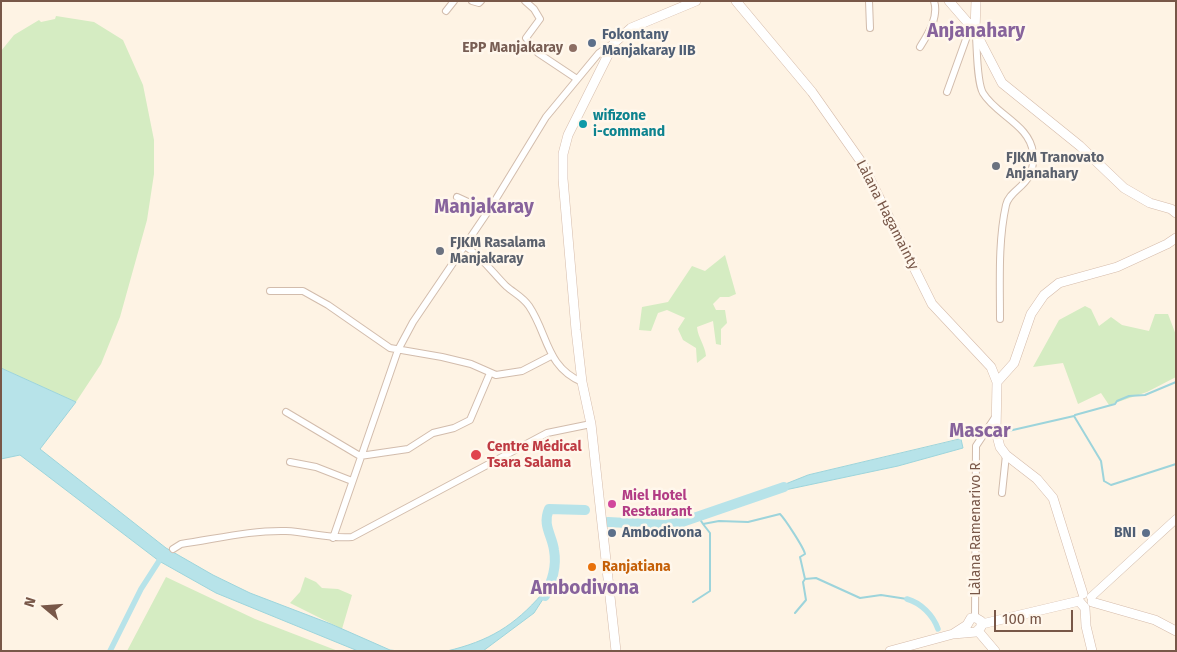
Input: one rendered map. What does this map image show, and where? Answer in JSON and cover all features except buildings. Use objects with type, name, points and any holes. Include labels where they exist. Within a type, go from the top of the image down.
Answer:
[{"type":"main road","points":[[611,651],[588,414],[582,382],[570,272],[563,154],[568,135],[614,43],[631,28],[696,1]]},
{"type":"main road","points":[[949,1],[973,29],[1002,83],[1080,146],[1124,188],[1150,203],[1171,209],[1176,213]]},
{"type":"main road","points":[[973,29],[976,1]]},
{"type":"main road","name":"Làlana Hagamainty","points":[[739,4],[812,92],[862,163],[932,304],[991,367],[997,382]]},
{"type":"main road","points":[[1092,651],[1086,626],[1086,601],[1054,498],[1037,479],[1006,455],[1000,447],[996,432],[997,382],[1014,363],[1031,314],[1044,295],[1059,283],[1117,267],[1176,238]]},
{"type":"main road","points":[[605,578],[616,651]]},
{"type":"main road","points":[[890,651],[1086,601],[1155,620],[1176,631]]},
{"type":"main road","points":[[953,634],[967,625],[968,621],[975,618],[980,620],[978,629]]},
{"type":"main road","points":[[967,625],[978,629],[995,651]]},
{"type":"street","points":[[446,11],[454,1]]},
{"type":"street","points":[[472,1],[479,3],[481,1]]},
{"type":"street","points":[[525,1],[540,18],[526,38],[538,53],[577,79]]},
{"type":"street","points":[[869,1],[870,28]]},
{"type":"street","points":[[920,47],[930,32],[936,9],[934,1]]},
{"type":"street","points":[[946,92],[973,29]]},
{"type":"street","points":[[973,29],[982,92],[992,104],[1019,127],[1031,144],[1033,155],[1032,170],[1026,183],[1006,202],[1002,226],[1000,319]]},
{"type":"street","points":[[333,538],[398,350],[413,322],[491,207],[546,117],[599,53],[614,43]]},
{"type":"street","points":[[457,197],[470,203],[491,207]]},
{"type":"street","points":[[465,246],[477,254],[506,286],[529,306],[551,356],[569,376],[582,382]]},
{"type":"street","points":[[270,292],[303,291],[328,305],[390,348],[471,364],[496,375],[522,371],[542,363],[551,356]]},
{"type":"street","points":[[286,412],[360,456],[408,448],[433,432],[454,428],[470,420],[490,373]]},
{"type":"street","name":"Làlana Ramenarivo R","points":[[975,618],[976,446],[996,416]]},
{"type":"street","points":[[173,549],[181,544],[249,533],[286,531],[333,538],[352,537],[547,433],[589,424]]},
{"type":"street","points":[[1002,493],[1006,455]]},
{"type":"street","points":[[290,462],[316,467],[352,481]]},
{"type":"street","points":[[1086,601],[1176,519]]},
{"type":"green space","points":[[56,16],[94,22],[123,40],[143,85],[154,140],[154,174],[147,220],[120,317],[101,364],[76,402],[1,368],[1,51],[14,35],[39,20],[41,22],[55,19]]},
{"type":"green space","points":[[725,255],[736,294],[729,297],[720,297],[713,304],[716,310],[725,310],[727,323],[721,329],[721,345],[716,344],[713,321],[697,327],[706,356],[697,363],[696,348],[683,340],[678,329],[685,318],[667,310],[658,313],[651,331],[639,330],[642,307],[668,302],[692,266],[705,271]]},
{"type":"green space","points":[[1085,306],[1091,309],[1099,326],[1111,317],[1122,325],[1149,331],[1155,314],[1168,314],[1176,335],[1176,377],[1147,392],[1109,405],[1101,393],[1078,404],[1063,363],[1033,367],[1059,320]]},
{"type":"green space","points":[[166,577],[255,619],[338,651],[127,651]]},
{"type":"green space","points":[[305,577],[316,582],[322,588],[338,589],[352,595],[342,629],[290,603],[300,592]]},
{"type":"water","points":[[1,368],[76,402],[40,449],[166,548],[213,575],[250,593],[331,624],[390,650],[399,651],[358,651],[216,593],[159,561],[20,455],[1,459]]},
{"type":"water","points":[[961,439],[963,448],[898,466],[785,490],[783,485],[808,475]]},
{"type":"water","points":[[542,594],[545,596],[534,613],[483,651],[447,651],[476,642],[500,631],[521,615]]},
{"type":"waterway","points":[[1075,415],[1115,404],[1117,401],[1129,396],[1145,395],[1176,382]]},
{"type":"waterway","points":[[1004,432],[1074,416],[1101,461],[1104,481],[1111,485],[1176,464]]},
{"type":"waterway","points":[[608,522],[666,525],[682,522],[784,487]]},
{"type":"waterway","points":[[545,596],[552,579],[555,562],[553,545],[547,525],[549,509],[585,510]]},
{"type":"waterway","points":[[698,516],[703,524],[719,521],[748,522],[780,514],[805,554],[800,557],[805,579],[803,582],[806,600],[795,613]]},
{"type":"waterway","points":[[693,602],[710,591],[710,533],[703,524]]},
{"type":"waterway","points":[[110,651],[141,589],[159,561]]},
{"type":"waterway","points":[[805,579],[816,578],[860,598],[881,595],[907,599]]},
{"type":"waterway","points":[[907,599],[917,603],[926,610],[938,629]]},
{"type":"place","name":"Fokontany Manjakaray IIB","points":[[592,43]]},
{"type":"place","name":"EPP Manjakaray","points":[[573,48]]},
{"type":"place","name":"wifizone i-command","points":[[583,124]]},
{"type":"place","name":"FJKM Tranovato Anjanahary","points":[[996,166]]},
{"type":"place","name":"FJKM Rasalama Manjakaray","points":[[440,251]]},
{"type":"place","name":"Centre Médical Tsara Salama","points":[[476,455]]},
{"type":"place","name":"Miel Hotel Restaurant","points":[[612,504]]},
{"type":"place","name":"Ambodivona","points":[[612,533]]},
{"type":"place","name":"BNI","points":[[1146,533]]},
{"type":"place","name":"Ranjatiana","points":[[592,567]]},
{"type":"district","name":"Anjanahary","points":[[976,32]]},
{"type":"district","name":"Manjakaray","points":[[484,208]]},
{"type":"district","name":"Mascar","points":[[980,432]]},
{"type":"district","name":"Ambodivona","points":[[585,589]]}]
